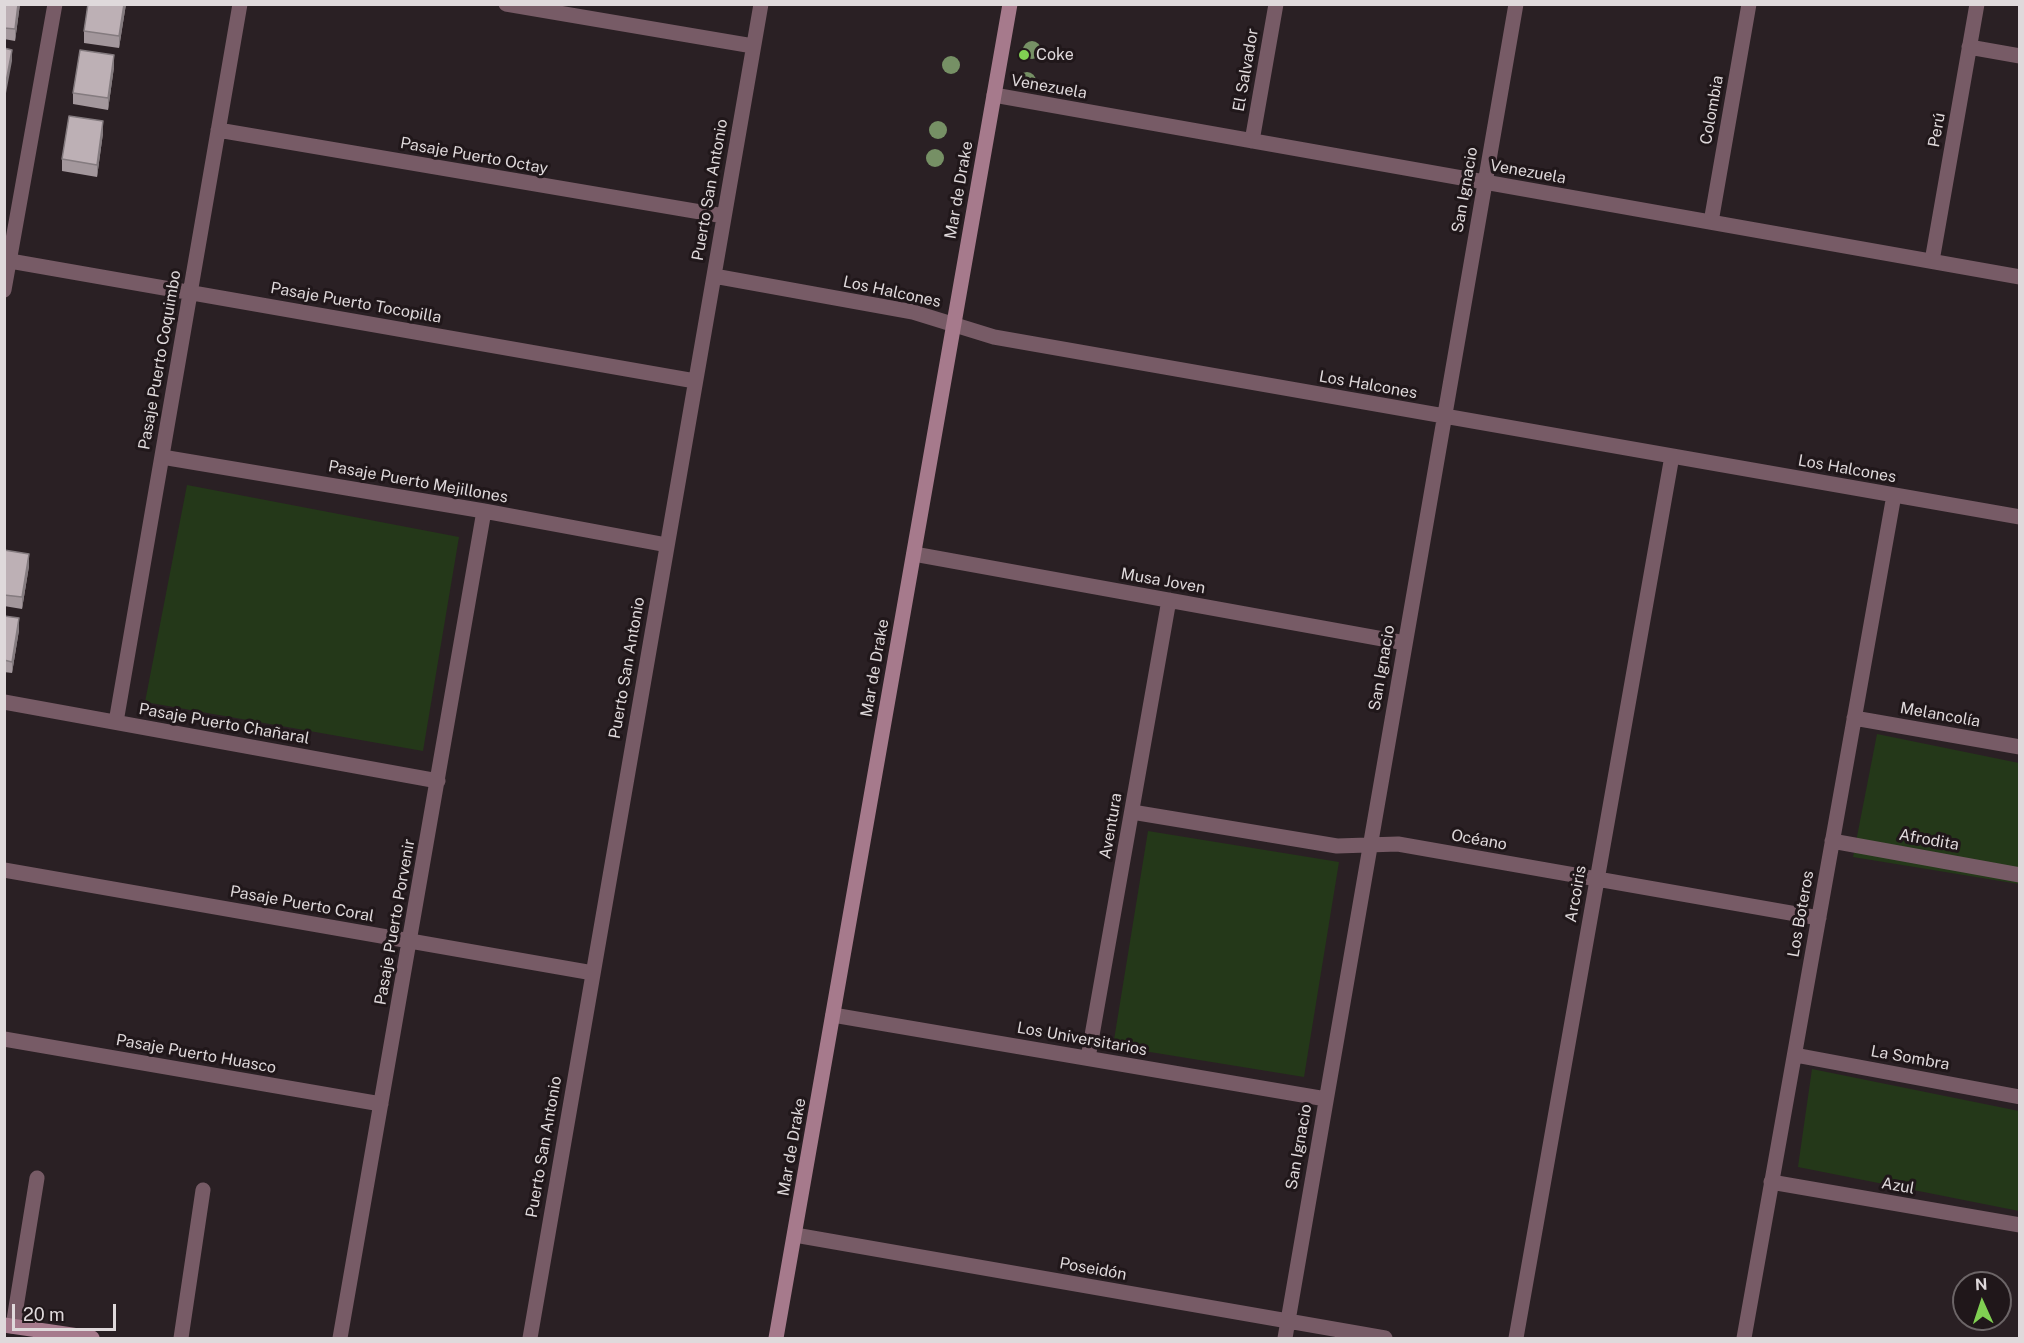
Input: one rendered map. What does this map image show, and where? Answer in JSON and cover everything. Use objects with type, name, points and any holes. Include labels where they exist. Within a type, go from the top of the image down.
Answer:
[{"type":"street","points":[[4,290],[55,4]]},
{"type":"street","name":"Pasaje Puerto Coquimbo","points":[[116,722],[240,4]]},
{"type":"street","points":[[506,4],[753,46]]},
{"type":"street","name":"Puerto San Antonio","points":[[530,1338],[761,4]]},
{"type":"street","name":"Mar de Drake","points":[[776,1338],[1010,4]]},
{"type":"street","name":"El Salvador","points":[[1252,141],[1276,4]]},
{"type":"street","name":"San Ignacio","points":[[1285,1338],[1516,4]]},
{"type":"street","name":"Colombia","points":[[1711,222],[1749,4]]},
{"type":"street","name":"Perú","points":[[1932,261],[1977,4]]},
{"type":"street","points":[[1970,48],[2019,56]]},
{"type":"street","name":"Venezuela","points":[[994,95],[2019,277]]},
{"type":"street","name":"Pasaje Puerto Octay","points":[[218,130],[724,216]]},
{"type":"street","name":"Pasaje Puerto Tocopilla","points":[[10,261],[695,381]]},
{"type":"street","name":"Los Halcones","points":[[714,276],[913,312],[994,337],[2019,517]]},
{"type":"street","name":"Arcoiris","points":[[1516,1338],[1672,456]]},
{"type":"street","name":"Pasaje Puerto Mejillones","points":[[162,457],[484,511],[667,545]]},
{"type":"street","name":"Los Boteros","points":[[1744,1338],[1894,495]]},
{"type":"street","name":"Pasaje Puerto Porvenir","points":[[340,1338],[484,511]]},
{"type":"street","name":"Musa Joven","points":[[914,554],[1405,643]]},
{"type":"street","name":"Aventura","points":[[1088,1059],[1169,600]]},
{"type":"street","name":"Pasaje Puerto Chañaral","points":[[4,702],[438,781]]},
{"type":"street","name":"Melancolía","points":[[1854,718],[2019,747]]},
{"type":"street","name":"Océano","points":[[1132,812],[1337,846],[1398,844],[1819,918]]},
{"type":"street","name":"Afrodita","points":[[1832,841],[2019,875]]},
{"type":"street","name":"Pasaje Puerto Coral","points":[[4,870],[593,973]]},
{"type":"street","name":"Los Universitarios","points":[[833,1015],[1326,1099]]},
{"type":"street","name":"Pasaje Puerto Huasco","points":[[4,1039],[381,1104]]},
{"type":"street","name":"La Sombra","points":[[1795,1055],[2019,1097]]},
{"type":"street","points":[[37,1178],[9,1326],[92,1338]]},
{"type":"street","name":"Azul","points":[[1771,1182],[2019,1225]]},
{"type":"street","points":[[181,1338],[202,1190]]},
{"type":"street","name":"Poseidón","points":[[795,1235],[1384,1338]]},
{"type":"green space","points":[[187,485],[459,537],[423,751],[145,702]]},
{"type":"green space","points":[[1877,734],[2019,763],[2019,884],[1853,857]]},
{"type":"green space","points":[[1148,831],[1339,862],[1304,1077],[1113,1046]]},
{"type":"green space","points":[[1812,1069],[2019,1111],[2019,1211],[1798,1167]]},
{"type":"building","points":[[4,4],[18,4],[15,29],[4,28]]},
{"type":"building","points":[[88,4],[124,4],[119,36],[84,31]]},
{"type":"building","points":[[4,48],[12,50],[4,93]]},
{"type":"building","points":[[80,50],[114,55],[108,98],[73,93]]},
{"type":"building","points":[[69,116],[103,121],[97,165],[62,159]]},
{"type":"building","points":[[4,550],[29,554],[22,597],[4,595]]},
{"type":"building","points":[[4,616],[19,618],[12,662],[4,660]]},
{"type":"place","name":"Coke","points":[[1024,55]]}]
